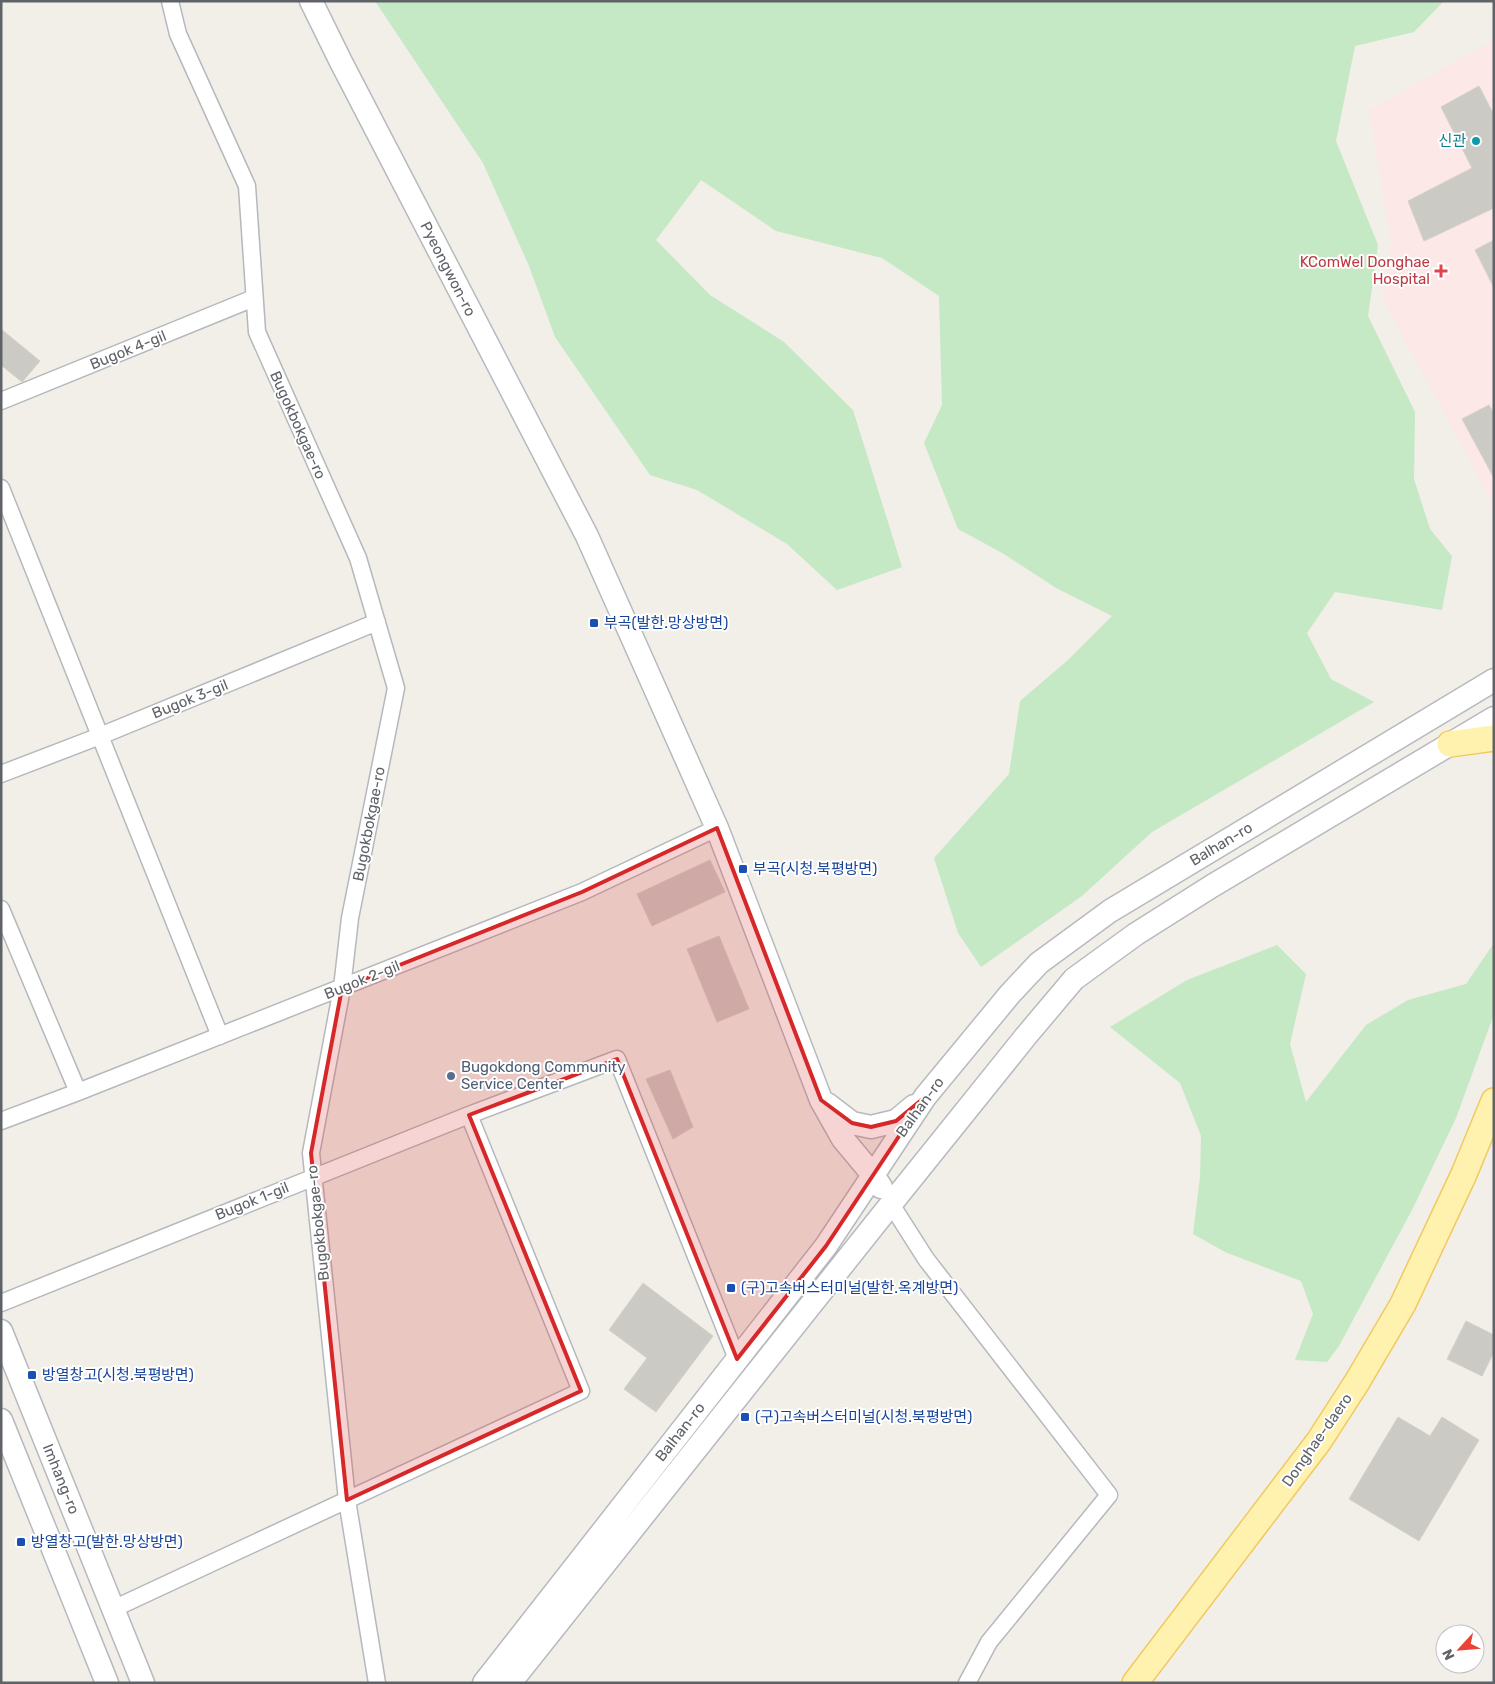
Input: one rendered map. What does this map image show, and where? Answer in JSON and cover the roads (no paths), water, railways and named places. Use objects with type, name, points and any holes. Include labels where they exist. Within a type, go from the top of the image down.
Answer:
[{"type":"main road","points":[[1450,744],[1494,738]]},
{"type":"main road","name":"Donghae-daero","points":[[1464,1174],[1494,1085]]},
{"type":"main road","name":"Donghae-daero","points":[[1135,1683],[1319,1441],[1358,1382],[1403,1304],[1464,1174],[1494,1101]]},
{"type":"street","name":"Bugokbokgae-ro","points":[[170,1],[178,34],[247,186],[257,332],[358,558],[396,688],[350,918],[342,988],[311,1153],[347,1500],[377,1683]]},
{"type":"street","name":"Pyeongwon-ro","points":[[311,1],[345,71],[587,536],[718,828],[821,1100],[843,1140],[873,1175],[891,1204]]},
{"type":"street","name":"Bugok 4-gil","points":[[1,401],[254,298]]},
{"type":"street","points":[[1,488],[220,1036]]},
{"type":"street","name":"Bugok 3-gil","points":[[1,774],[100,736],[377,622]]},
{"type":"street","name":"Balhan-ro","points":[[484,1683],[826,1246],[925,1097],[1010,994],[1039,963],[1117,906],[1494,680]]},
{"type":"street","name":"Balhan-ro","points":[[510,1683],[891,1204],[1074,979],[1136,934],[1212,886],[1494,718]]},
{"type":"street","name":"Bugok 2-gil","points":[[1,1121],[582,892],[718,828]]},
{"type":"street","points":[[1,908],[78,1092]]},
{"type":"street","name":"Bugok 1-gil","points":[[1,1303],[469,1115],[617,1059],[737,1358]]},
{"type":"street","points":[[821,1100],[852,1122],[871,1127],[896,1121],[925,1097]]},
{"type":"street","points":[[113,1609],[581,1391],[469,1115]]},
{"type":"street","points":[[891,1204],[926,1259],[1109,1495],[989,1642],[967,1683]]},
{"type":"street","name":"Imhang-ro","points":[[1,1331],[143,1683]]},
{"type":"street","points":[[1,1420],[107,1683]]},
{"type":"place","name":"신관","points":[[1476,141]]},
{"type":"place","name":"KComWel Donghae Hospital","points":[[1441,271]]},
{"type":"place","name":"부곡(발한.망상방면)","points":[[594,623]]},
{"type":"place","name":"부곡(시청.북평방면)","points":[[743,869]]},
{"type":"place","name":"Bugokdong Community Service Center","points":[[451,1076]]},
{"type":"place","name":"(구)고속버스터미널(발한.옥계방면)","points":[[731,1288]]},
{"type":"place","name":"방열창고(시청.북평방면)","points":[[32,1375]]},
{"type":"place","name":"(구)고속버스터미널(시청.북평방면)","points":[[745,1417]]},
{"type":"place","name":"방열창고(발한.망상방면)","points":[[21,1542]]}]
